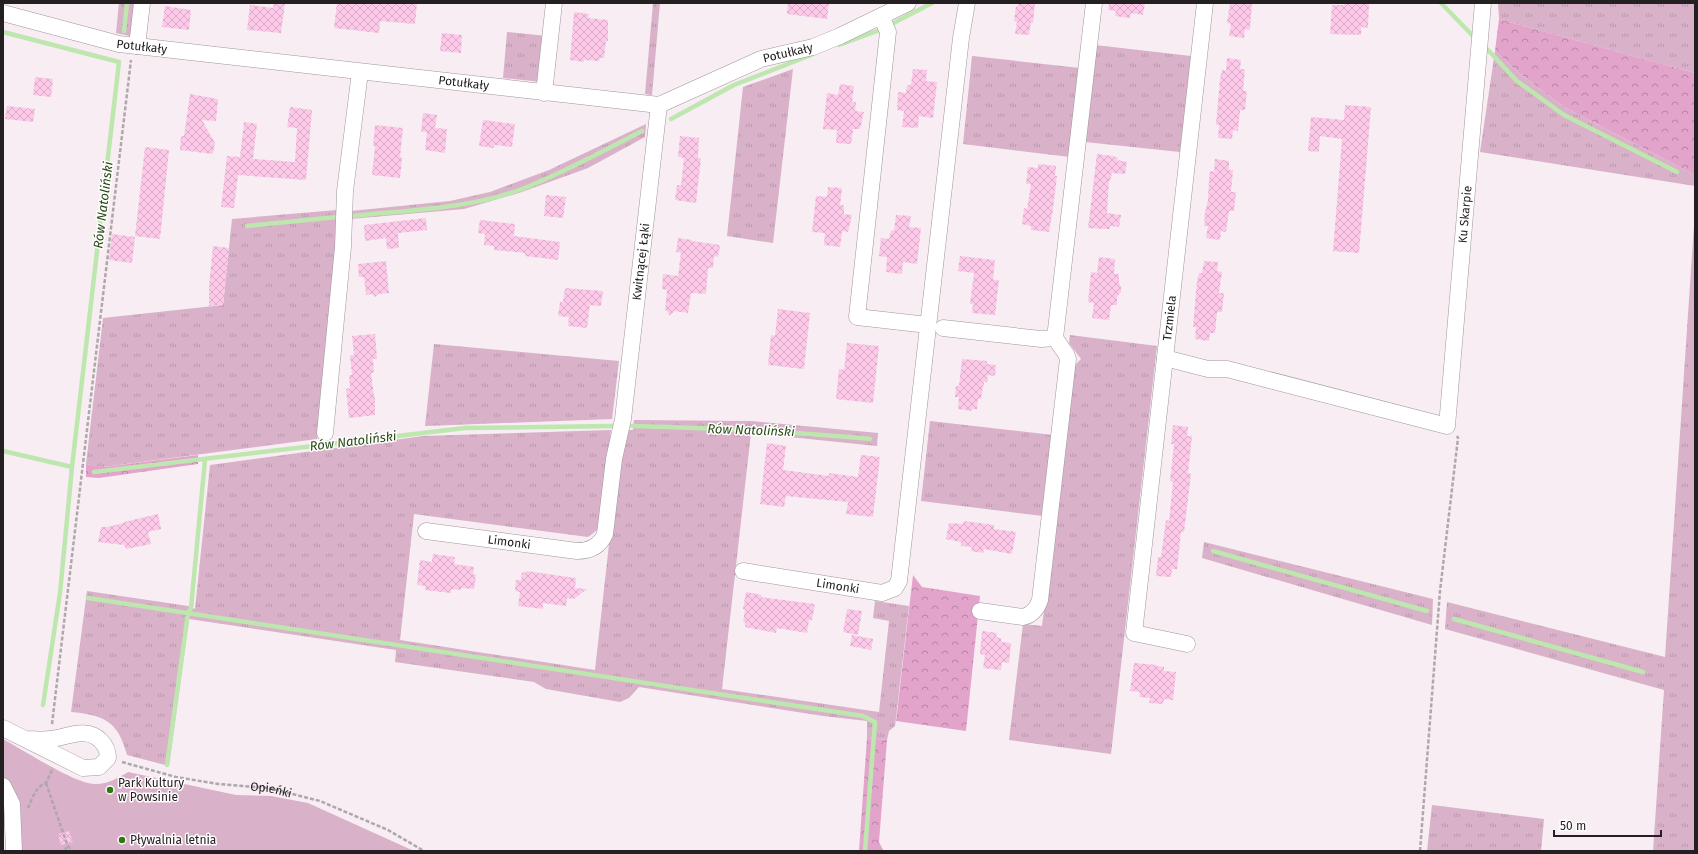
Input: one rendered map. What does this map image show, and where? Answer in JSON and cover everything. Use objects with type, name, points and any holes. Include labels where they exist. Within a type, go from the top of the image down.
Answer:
[{"type":"street","points":[[137,46],[142,3]]},
{"type":"street","points":[[544,93],[554,3]]},
{"type":"street","name":"Potułkały","points":[[3,13],[119,44],[659,105],[761,59],[790,53],[884,23],[908,3]]},
{"type":"street","points":[[936,326],[961,38],[967,3]]},
{"type":"street","points":[[980,611],[1023,617],[1034,612],[1040,600],[1068,359],[1055,338],[1094,3]]},
{"type":"street","name":"Trzmiela","points":[[1186,644],[1134,633],[1205,3]]},
{"type":"street","name":"Ku Skarpie","points":[[1446,426],[1483,3]]},
{"type":"street","points":[[884,23],[856,317],[1041,339],[1055,338]]},
{"type":"street","points":[[325,433],[343,247],[345,191],[360,72]]},
{"type":"street","name":"Kwitnącej Łąki","points":[[593,548],[605,534],[614,459],[623,419],[659,105]]},
{"type":"street","name":"Limonki","points":[[743,571],[882,593],[895,588],[901,577],[936,326]]},
{"type":"street","points":[[1165,358],[1208,369],[1227,369],[1446,426]]},
{"type":"street","name":"Limonki","points":[[426,531],[577,551],[585,551],[593,548]]},
{"type":"street","points":[[3,728],[83,768],[99,767],[108,758],[108,752],[105,744],[98,738],[84,732],[50,739],[26,739]]},
{"type":"street","points":[[3,786],[12,804],[14,851]]},
{"type":"path","points":[[51,727],[130,61],[137,46]]},
{"type":"path","points":[[1420,851],[1440,591],[1458,438],[1446,426]]},
{"type":"path","name":"Opieńki","points":[[108,758],[176,777],[218,784],[269,788],[320,801],[388,830],[424,851]]},
{"type":"path","points":[[55,764],[46,783],[67,844],[71,851]]},
{"type":"path","points":[[65,851],[67,844]]},
{"type":"green space","points":[[119,3],[138,3],[135,37],[116,33]]},
{"type":"green space","points":[[653,3],[660,3],[652,95],[645,94]]},
{"type":"green space","points":[[1498,3],[1695,3],[1695,73],[1499,19]]},
{"type":"green space","points":[[1499,19],[1695,73],[1695,175],[1564,107],[1519,73],[1495,51]]},
{"type":"green space","points":[[507,32],[547,36],[542,82],[503,78]]},
{"type":"green space","points":[[1095,45],[1191,56],[1180,152],[1085,142]]},
{"type":"green space","points":[[1495,51],[1519,73],[1564,107],[1695,175],[1695,186],[1480,152]]},
{"type":"green space","points":[[972,56],[1080,68],[1070,157],[963,144]]},
{"type":"green space","points":[[793,69],[773,243],[727,236],[743,87]]},
{"type":"green space","points":[[646,124],[645,137],[588,168],[519,193],[464,209],[350,219],[351,211],[450,201],[490,192],[549,170]]},
{"type":"green space","points":[[337,210],[340,220],[317,439],[103,467],[86,464],[103,318],[223,305],[232,219]]},
{"type":"green space","points":[[1695,210],[1695,851],[1653,851],[1664,690],[1445,629],[1447,602],[1665,657]]},
{"type":"green space","points":[[1070,335],[1157,346],[1111,754],[1009,740],[1023,624],[1042,626],[1073,367],[1081,359],[1069,343]]},
{"type":"green space","points":[[434,344],[619,361],[612,419],[425,426]]},
{"type":"green space","points":[[634,420],[752,421],[878,433],[877,446],[751,433],[722,689],[879,712],[889,621],[873,618],[875,601],[909,606],[895,726],[889,731],[887,740],[867,738],[867,721],[823,716],[639,687],[629,698],[620,702],[546,689],[534,682],[395,662],[396,650],[189,619],[169,766],[127,755],[119,734],[108,722],[92,715],[71,712],[87,591],[188,606],[195,609],[210,465],[423,436],[611,430],[601,527],[588,537],[414,514],[400,640],[595,670],[610,535],[625,430],[633,430]]},
{"type":"green space","points":[[930,421],[1053,435],[1043,516],[921,501]]},
{"type":"green space","points":[[198,455],[198,464],[99,478],[86,477],[86,464],[104,467]]},
{"type":"green space","points":[[1204,542],[1433,599],[1432,625],[1202,558]]},
{"type":"green space","points":[[913,575],[922,587],[980,596],[966,731],[896,721]]},
{"type":"green space","points":[[867,738],[887,740],[879,842],[883,850],[882,851],[859,851]]},
{"type":"green space","name":"Park Kultury w Powsinie","points":[[3,739],[35,758],[85,782],[94,784],[103,783],[116,779],[128,772],[236,795],[271,796],[308,803],[414,851],[16,851],[3,778]]},
{"type":"green space","points":[[1432,805],[1544,819],[1541,851],[1427,851]]},
{"type":"building","points":[[274,3],[285,3],[281,33],[247,30],[250,5],[273,8]]},
{"type":"building","points":[[337,3],[417,3],[415,24],[380,21],[379,33],[334,28]]},
{"type":"building","points":[[788,3],[829,3],[827,19],[787,14]]},
{"type":"building","points":[[1019,3],[1035,3],[1033,23],[1031,23],[1029,35],[1015,34],[1017,22],[1014,21],[1016,6],[1018,7]]},
{"type":"building","points":[[1109,3],[1145,3],[1143,15],[1131,13],[1130,18],[1115,16],[1116,11],[1108,10]]},
{"type":"building","points":[[1230,3],[1252,3],[1250,30],[1245,29],[1244,38],[1229,36],[1231,24],[1227,23]]},
{"type":"building","points":[[1344,3],[1369,3],[1368,28],[1361,27],[1361,35],[1330,34],[1332,5],[1344,5]]},
{"type":"building","points":[[165,6],[191,10],[189,30],[162,27]]},
{"type":"building","points":[[574,12],[589,14],[588,18],[608,20],[608,41],[606,41],[604,58],[600,58],[599,61],[584,60],[584,62],[570,60]]},
{"type":"building","points":[[442,33],[462,35],[461,53],[440,51]]},
{"type":"building","points":[[1227,58],[1241,60],[1240,69],[1245,69],[1243,91],[1247,91],[1245,110],[1240,110],[1238,131],[1233,130],[1232,139],[1218,138],[1219,125],[1216,125],[1220,79],[1222,70],[1226,71]]},
{"type":"building","points":[[913,69],[927,70],[926,81],[937,82],[933,118],[919,116],[918,128],[902,127],[904,111],[897,110],[898,92],[906,93],[907,85],[911,85]]},
{"type":"building","points":[[35,77],[53,79],[51,97],[33,95]]},
{"type":"building","points":[[840,84],[854,86],[852,102],[856,102],[855,111],[864,112],[860,129],[853,129],[851,144],[836,143],[837,130],[823,129],[827,93],[838,95]]},
{"type":"building","points":[[190,94],[218,99],[216,121],[202,120],[215,143],[213,154],[180,150],[181,136],[184,136]]},
{"type":"building","points":[[1345,105],[1371,107],[1359,253],[1333,251],[1342,139],[1320,136],[1319,152],[1308,151],[1311,117],[1344,120]]},
{"type":"building","points":[[7,106],[35,109],[33,122],[5,119]]},
{"type":"building","points":[[290,107],[312,110],[306,180],[238,175],[234,208],[221,207],[227,156],[240,157],[244,122],[257,124],[253,159],[295,162],[297,128],[287,127]]},
{"type":"building","points":[[423,113],[437,115],[435,128],[447,129],[445,153],[425,150],[427,132],[421,132]]},
{"type":"building","points":[[483,120],[515,124],[512,147],[494,145],[494,148],[479,146]]},
{"type":"building","points":[[375,125],[403,128],[400,157],[402,158],[400,178],[372,175],[375,146],[373,146]]},
{"type":"building","points":[[680,136],[699,138],[698,158],[701,158],[696,203],[675,200],[677,185],[681,185],[684,158],[678,157]]},
{"type":"building","points":[[145,147],[169,150],[160,239],[135,236]]},
{"type":"building","points":[[1097,154],[1113,156],[1118,158],[1117,160],[1127,162],[1125,174],[1112,173],[1109,181],[1107,213],[1121,215],[1119,227],[1110,226],[1110,229],[1088,228]]},
{"type":"building","points":[[1215,159],[1229,161],[1229,170],[1233,170],[1231,192],[1236,192],[1234,211],[1229,211],[1226,232],[1221,231],[1220,240],[1206,238],[1208,226],[1204,226],[1210,171],[1214,172]]},
{"type":"building","points":[[1038,164],[1056,166],[1055,176],[1057,176],[1049,232],[1031,230],[1031,226],[1022,224],[1024,208],[1027,209],[1031,184],[1026,184],[1028,167],[1038,168]]},
{"type":"building","points":[[828,187],[842,188],[840,205],[844,205],[844,214],[852,215],[848,232],[842,231],[840,247],[824,245],[825,233],[812,232],[816,196],[827,197]]},
{"type":"building","points":[[546,195],[566,197],[563,218],[544,216]]},
{"type":"building","points":[[896,215],[911,216],[909,227],[921,228],[917,264],[903,262],[902,274],[886,272],[887,257],[879,256],[881,238],[889,239],[891,230],[894,231]]},
{"type":"building","points":[[426,218],[427,230],[398,233],[399,248],[387,249],[386,238],[365,241],[364,225]]},
{"type":"building","points":[[480,220],[515,224],[514,236],[560,242],[558,260],[525,256],[525,253],[494,250],[494,246],[484,245],[485,234],[478,233]]},
{"type":"building","points":[[112,234],[135,237],[132,263],[109,260]]},
{"type":"building","points":[[678,238],[720,245],[718,257],[714,256],[713,268],[708,268],[706,294],[691,293],[688,313],[674,311],[670,316],[665,310],[667,290],[662,289],[663,274],[678,276],[681,253],[676,252]]},
{"type":"building","points":[[213,246],[229,248],[223,305],[209,306],[209,286]]},
{"type":"building","points":[[960,256],[995,260],[993,280],[999,280],[995,315],[972,313],[973,304],[970,304],[974,273],[958,271]]},
{"type":"building","points":[[1099,257],[1115,259],[1114,274],[1119,274],[1121,292],[1117,297],[1117,305],[1111,305],[1109,320],[1092,318],[1094,303],[1088,302],[1091,272],[1097,273]]},
{"type":"building","points":[[386,261],[389,293],[378,294],[375,297],[372,294],[366,295],[364,277],[359,277],[358,264]]},
{"type":"building","points":[[1204,261],[1218,262],[1217,271],[1222,272],[1219,293],[1224,293],[1222,312],[1217,312],[1215,333],[1210,333],[1209,341],[1195,339],[1196,327],[1193,327],[1197,281],[1199,273],[1202,273]]},
{"type":"building","points":[[565,288],[603,291],[601,306],[590,305],[587,328],[568,326],[569,317],[558,316],[560,302],[563,302]]},
{"type":"building","points":[[778,309],[810,313],[804,369],[768,365],[771,335],[775,336]]},
{"type":"building","points":[[375,334],[377,359],[373,359],[374,372],[371,373],[375,398],[375,415],[349,418],[346,389],[350,388],[349,375],[352,375],[350,355],[354,355],[352,336]]},
{"type":"building","points":[[847,343],[879,346],[873,403],[836,399],[839,369],[844,370]]},
{"type":"building","points":[[962,359],[987,361],[987,364],[996,365],[995,376],[988,375],[987,382],[984,382],[981,399],[978,399],[977,409],[972,409],[972,411],[958,409],[959,397],[955,397],[956,386],[959,386]]},
{"type":"building","points":[[1173,425],[1188,427],[1187,436],[1192,436],[1188,473],[1191,474],[1184,532],[1181,532],[1177,569],[1172,569],[1171,577],[1156,576],[1158,557],[1161,557],[1166,520],[1169,521],[1173,482],[1170,481],[1174,444],[1171,444]]},
{"type":"building","points":[[767,443],[786,446],[783,470],[829,476],[829,473],[858,477],[861,455],[880,457],[873,517],[846,514],[848,502],[786,496],[784,507],[760,504]]},
{"type":"building","points":[[158,514],[161,529],[148,532],[151,544],[126,549],[124,545],[98,542],[101,527],[107,527]]},
{"type":"building","points":[[964,521],[994,525],[994,529],[1016,532],[1012,554],[984,549],[983,553],[971,551],[972,547],[961,546],[961,542],[946,539],[949,523],[963,524]]},
{"type":"building","points":[[433,554],[455,557],[454,564],[474,567],[473,574],[476,575],[474,589],[451,589],[451,593],[425,590],[425,586],[417,585],[420,560],[432,562]]},
{"type":"building","points":[[526,571],[576,578],[575,588],[587,589],[574,599],[567,598],[566,606],[543,603],[543,609],[518,606],[520,592],[515,591],[516,580],[521,580],[522,572],[526,573]]},
{"type":"building","points":[[746,592],[762,595],[761,597],[815,604],[812,620],[809,620],[807,633],[777,628],[776,633],[745,627],[745,622],[743,622],[745,609],[743,609]]},
{"type":"building","points":[[847,609],[862,611],[858,635],[843,632]]},
{"type":"building","points":[[982,631],[997,633],[996,637],[1001,638],[1001,642],[1011,643],[1009,663],[1002,662],[1001,670],[983,668],[985,655],[980,654]]},
{"type":"building","points":[[852,635],[873,639],[871,650],[850,646]]},
{"type":"building","points":[[1134,663],[1157,665],[1156,666],[1164,667],[1164,671],[1176,672],[1173,700],[1164,699],[1163,704],[1149,703],[1150,698],[1139,697],[1140,692],[1130,691]]},
{"type":"building","points":[[69,831],[73,842],[61,845],[58,834]]},
{"type":"waterway","points":[[124,31],[127,3]]},
{"type":"waterway","points":[[839,45],[880,30],[932,3]]},
{"type":"waterway","points":[[1441,3],[1474,37]]},
{"type":"waterway","name":"Rów Natoliński","points":[[3,32],[119,62],[72,467],[60,593],[43,705]]},
{"type":"waterway","points":[[1488,50],[1517,81],[1564,115],[1677,172]]},
{"type":"waterway","points":[[671,119],[734,85],[811,55]]},
{"type":"waterway","points":[[352,216],[438,208],[501,196],[553,176],[642,131]]},
{"type":"waterway","points":[[247,226],[337,217]]},
{"type":"waterway","name":"Rów Natoliński","points":[[94,472],[465,428],[613,426]]},
{"type":"waterway","name":"Rów Natoliński","points":[[632,426],[751,430],[870,439]]},
{"type":"waterway","points":[[3,451],[72,467]]},
{"type":"waterway","points":[[167,765],[188,613],[191,608],[205,460]]},
{"type":"waterway","points":[[1213,551],[1427,611]]},
{"type":"waterway","points":[[88,598],[863,716],[875,722],[865,851]]},
{"type":"waterway","points":[[1454,619],[1643,672]]},
{"type":"place","name":"Park Kultury w Powsinie","points":[[110,790]]},
{"type":"place","name":"Pływalnia letnia","points":[[122,840]]}]
